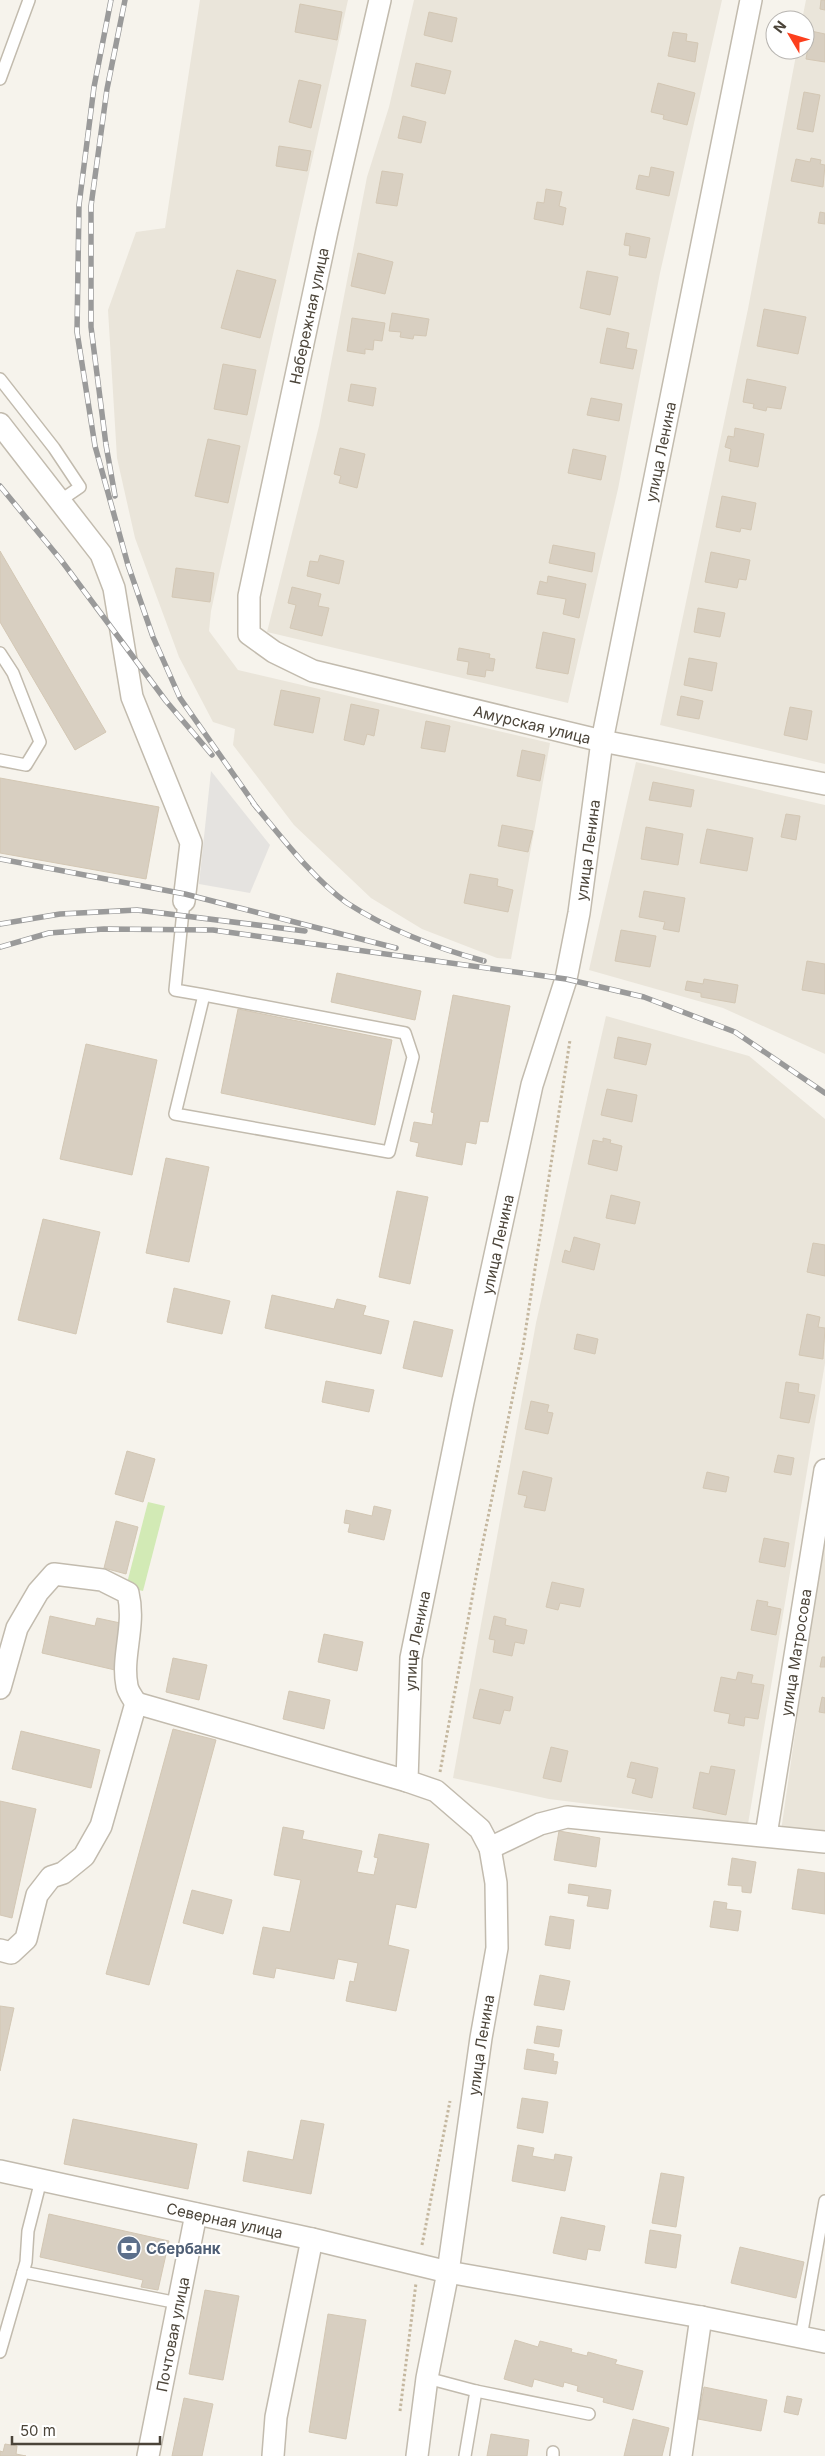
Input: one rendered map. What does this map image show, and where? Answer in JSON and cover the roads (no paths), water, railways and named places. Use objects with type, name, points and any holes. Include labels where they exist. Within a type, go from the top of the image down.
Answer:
[{"type":"street","name":"Набережная улица","points":[[249,634],[249,596],[327,231],[380,0]]},
{"type":"street","name":"улица Ленина","points":[[418,2456],[427,2378],[448,2272],[481,2038],[497,1948],[496,1883],[490,1848],[480,1829],[436,1791],[407,1781],[411,1658],[463,1402],[532,1085],[566,979],[579,913],[602,741],[751,0]]},
{"type":"street","points":[[0,424],[61,500],[101,554],[114,588],[132,698],[191,843],[184,901]]},
{"type":"street","name":"Амурская улица","points":[[249,634],[274,652],[313,671],[602,741],[825,784]]},
{"type":"street","name":"улица Матросова","points":[[766,1835],[825,1470]]},
{"type":"street","points":[[0,1688],[16,1628],[38,1592],[54,1574],[102,1580],[128,1593],[132,1611],[127,1658],[127,1687],[136,1703],[407,1781]]},
{"type":"street","points":[[0,1950],[11,1953],[26,1939],[37,1895],[51,1877],[63,1873],[84,1856],[101,1826],[136,1703]]},
{"type":"street","points":[[490,1848],[540,1824],[567,1817],[825,1842]]},
{"type":"street","name":"Северная улица","points":[[0,2171],[312,2239],[448,2272],[701,2317],[825,2342]]},
{"type":"street","name":"Почтовая улица","points":[[148,2456],[196,2214]]},
{"type":"street","points":[[273,2456],[276,2417],[312,2239]]},
{"type":"street","points":[[681,2456],[701,2317]]},
{"type":"lane","points":[[0,79],[29,0]]},
{"type":"lane","points":[[0,379],[54,448],[80,486],[61,500]]},
{"type":"lane","points":[[0,653],[13,673],[40,742],[26,765],[0,760]]},
{"type":"lane","points":[[184,901],[175,990],[204,995],[405,1033],[413,1057],[389,1152],[175,1114],[204,995]]},
{"type":"lane","points":[[0,2352],[23,2272],[28,2231],[41,2180]]},
{"type":"lane","points":[[801,2337],[825,2202]]},
{"type":"lane","points":[[23,2272],[178,2303]]},
{"type":"lane","points":[[427,2378],[476,2391],[589,2414]]},
{"type":"lane","points":[[465,2456],[476,2391]]},
{"type":"railway","points":[[111,0],[94,87],[79,205],[77,332],[95,446],[128,565],[153,637],[180,698],[257,808]]},
{"type":"railway","points":[[115,496],[106,445],[91,327],[91,206],[107,89],[125,0]]},
{"type":"railway","points":[[0,486],[61,560],[166,701],[212,755]]},
{"type":"railway","points":[[253,803],[309,869],[347,903],[396,930],[448,950],[484,961]]},
{"type":"railway","points":[[0,859],[185,894],[396,948]]},
{"type":"railway","points":[[0,924],[60,914],[137,910],[305,931]]},
{"type":"railway","points":[[0,947],[49,933],[104,929],[213,930],[566,979],[644,997],[735,1032],[825,1093]]},
{"type":"place","name":"Сбербанк","points":[[129,2248]]}]
